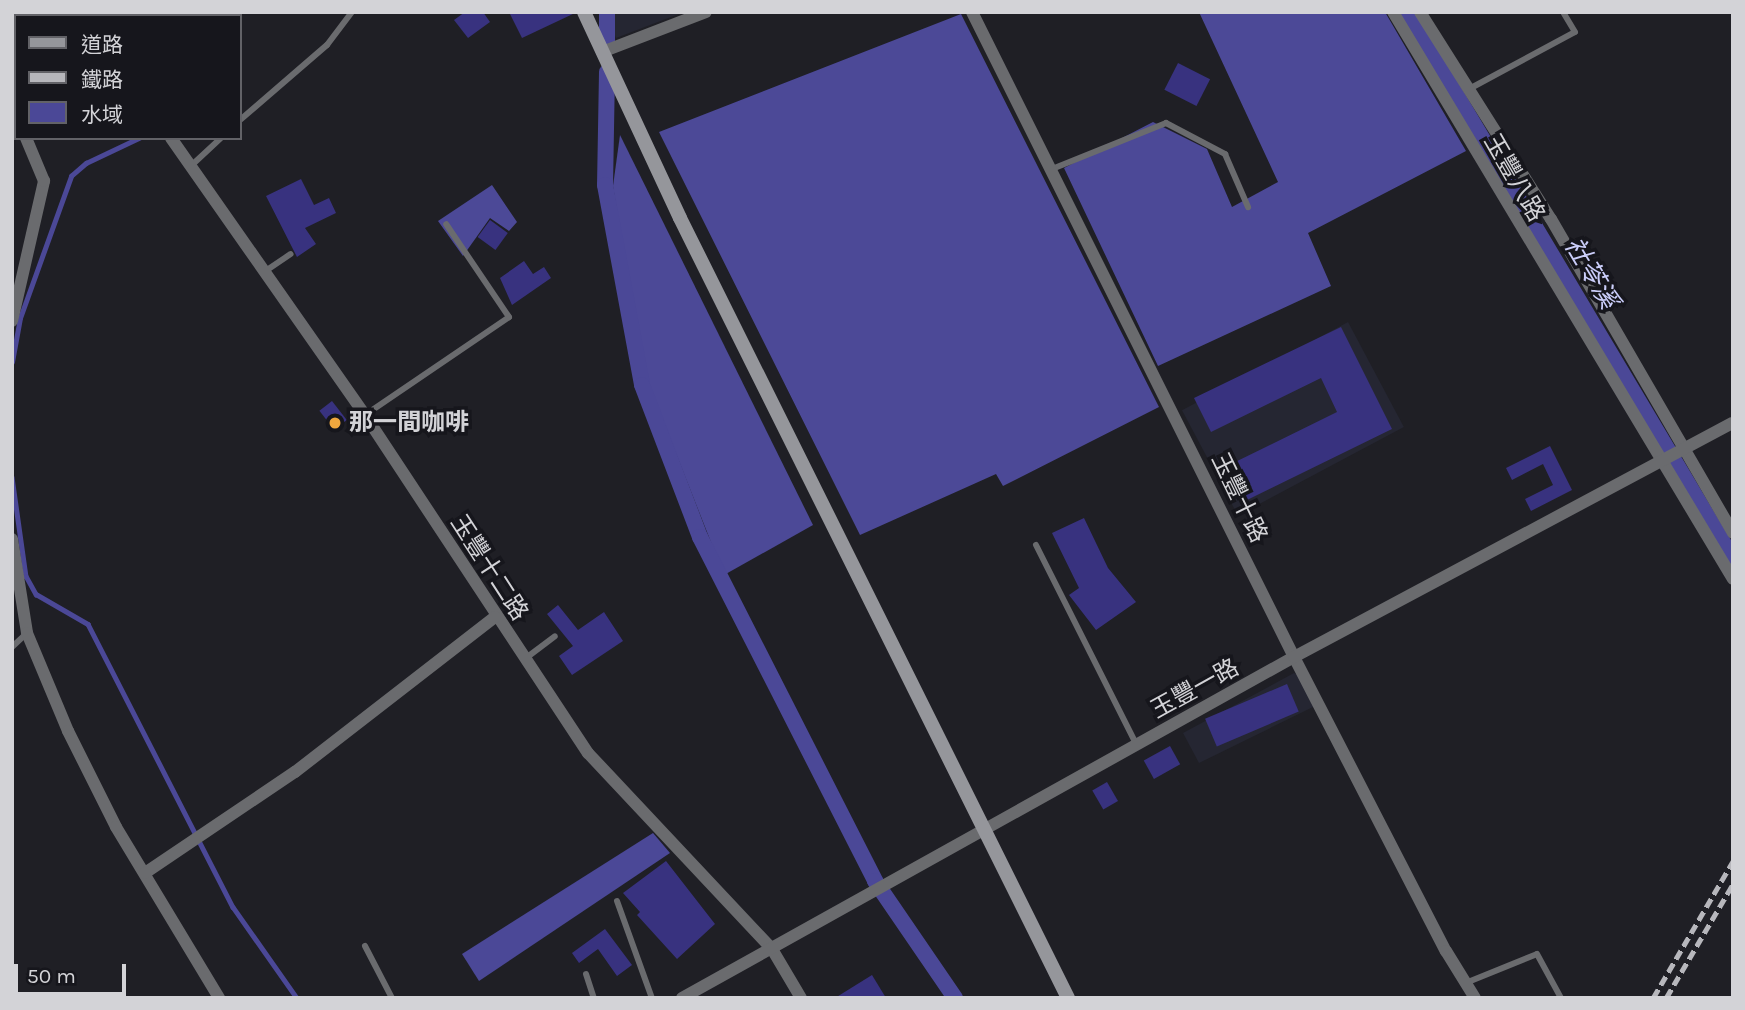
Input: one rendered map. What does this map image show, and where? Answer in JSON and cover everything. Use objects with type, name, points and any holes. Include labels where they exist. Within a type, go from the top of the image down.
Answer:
[{"type":"main road","points":[[584,12],[1069,998]]},
{"type":"street","points":[[602,52],[706,12]]},
{"type":"street","name":"玉豐十路","points":[[972,12],[1294,657],[1446,951],[1468,982],[1475,998]]},
{"type":"street","name":"玉豐八路","points":[[1393,12],[1665,461],[1733,579]]},
{"type":"street","points":[[1420,12],[1550,219],[1682,450],[1733,533]]},
{"type":"street","points":[[12,321],[44,181],[27,140]]},
{"type":"street","name":"玉豐十二路","points":[[173,140],[193,164],[264,272],[365,415],[495,617],[588,753],[772,948],[801,998]]},
{"type":"street","name":"玉豐一路","points":[[682,998],[1294,657],[1733,423]]},
{"type":"street","points":[[12,539],[27,633],[68,731],[145,873],[219,998]]},
{"type":"street","points":[[145,873],[295,772],[495,617]]},
{"type":"lane","points":[[242,118],[327,46],[352,12]]},
{"type":"lane","points":[[1467,90],[1575,32],[1563,12]]},
{"type":"lane","points":[[1052,169],[1166,123],[1226,154],[1248,207]]},
{"type":"lane","points":[[193,164],[218,140]]},
{"type":"lane","points":[[365,415],[509,317],[446,225]]},
{"type":"lane","points":[[264,272],[291,254]]},
{"type":"lane","points":[[1036,545],[1138,746]]},
{"type":"lane","points":[[12,647],[27,633]]},
{"type":"lane","points":[[524,659],[555,636]]},
{"type":"lane","points":[[617,901],[652,998]]},
{"type":"lane","points":[[365,946],[392,998]]},
{"type":"lane","points":[[1468,982],[1537,954],[1561,998]]},
{"type":"lane","points":[[586,974],[594,998]]},
{"type":"shaded area","points":[[604,12],[684,12],[616,38]]},
{"type":"shaded area","points":[[1199,12],[1385,12],[1466,151],[1308,233],[1331,286],[1158,366],[1064,168],[1153,122],[1207,149],[1232,207],[1278,182]]},
{"type":"shaded area","points":[[961,14],[1159,407],[1003,486],[996,474],[860,535],[659,132]]},
{"type":"shaded area","points":[[620,135],[813,525],[724,575],[643,370],[613,186]]},
{"type":"shaded area","points":[[492,185],[517,222],[509,231],[490,218],[463,256],[438,221]]},
{"type":"shaded area","points":[[1348,322],[1404,427],[1238,515],[1182,410]]},
{"type":"shaded area","points":[[1294,673],[1301,676],[1315,706],[1199,763],[1183,733]]},
{"type":"water","points":[[653,833],[670,853],[479,981],[462,954]]},
{"type":"building","points":[[465,12],[483,12],[490,22],[468,38],[454,20]]},
{"type":"building","points":[[509,12],[575,12],[575,13],[522,38]]},
{"type":"building","points":[[1178,63],[1210,79],[1196,106],[1164,90]]},
{"type":"building","points":[[301,179],[314,205],[329,198],[336,213],[305,228],[316,244],[297,257],[266,196]]},
{"type":"building","points":[[490,220],[508,233],[495,250],[478,237]]},
{"type":"building","points":[[524,261],[533,274],[544,267],[551,278],[512,305],[500,278]]},
{"type":"building","points":[[1341,327],[1392,429],[1247,500],[1229,465],[1337,412],[1321,378],[1211,432],[1194,398]]},
{"type":"building","points":[[332,401],[347,420],[334,430],[319,411]]},
{"type":"building","points":[[1550,446],[1572,490],[1531,511],[1525,499],[1553,485],[1543,464],[1512,480],[1506,468]]},
{"type":"building","points":[[1084,518],[1108,568],[1136,602],[1096,630],[1069,595],[1079,588],[1052,533]]},
{"type":"building","points":[[558,605],[578,630],[604,612],[623,641],[572,675],[559,656],[573,646],[547,614]]},
{"type":"building","points":[[1287,684],[1299,712],[1217,746],[1205,719]]},
{"type":"building","points":[[1170,746],[1180,764],[1154,779],[1144,761]]},
{"type":"building","points":[[1107,782],[1118,801],[1103,810],[1092,790]]},
{"type":"building","points":[[666,861],[715,924],[677,959],[637,915],[640,912],[623,893]]},
{"type":"building","points":[[605,929],[632,965],[617,976],[598,949],[579,963],[572,953]]},
{"type":"building","points":[[872,975],[886,998],[835,998]]},
{"type":"waterway","points":[[607,12],[607,46]]},
{"type":"waterway","name":"社苓溪","points":[[1407,12],[1733,559]]},
{"type":"waterway","points":[[607,72],[605,185],[642,385],[700,537],[875,881],[955,998]]},
{"type":"waterway","points":[[12,362],[20,318],[71,176],[86,163],[135,140]]},
{"type":"waterway","points":[[12,477],[26,576],[36,594],[88,624],[233,907],[297,998]]},
{"type":"railway","points":[[1653,998],[1733,861]]},
{"type":"railway","points":[[1666,998],[1733,884]]},
{"type":"place","name":"那一間咖啡","points":[[335,423]]}]
